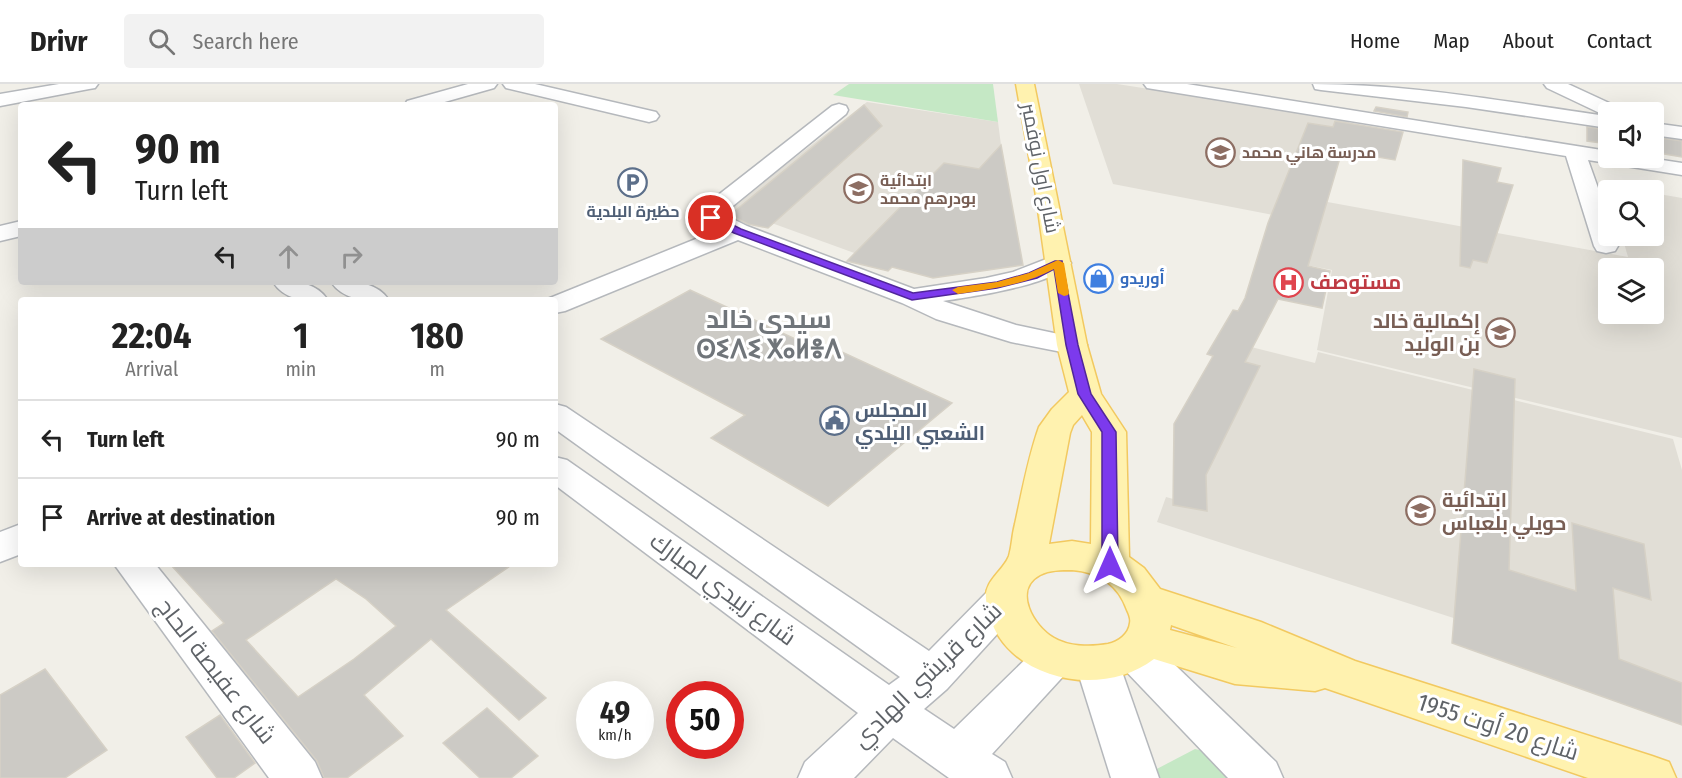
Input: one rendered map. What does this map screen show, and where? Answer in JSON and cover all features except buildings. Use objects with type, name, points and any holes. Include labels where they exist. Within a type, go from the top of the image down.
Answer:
[{"type":"main road","name":"شارع اول نوفمبر","points":[[1025,84],[1072,345],[1085,394],[1109,432],[1110,565]]},
{"type":"main road","points":[[1015,582],[1055,555],[1073,555],[1110,565],[1138,588],[1132,640],[1076,664],[1054,658],[1034,647],[1018,632],[1008,615],[1015,582],[1056,425],[1085,394]]},
{"type":"main road","name":"شارع 20 أوت 1955","points":[[1132,640],[1235,666],[1344,676],[1652,778]]},
{"type":"street","points":[[0,99],[89,84]]},
{"type":"street","points":[[425,102],[488,84]]},
{"type":"street","points":[[1153,84],[1315,108],[1598,155]]},
{"type":"street","points":[[1553,84],[1598,105]]},
{"type":"street","points":[[471,102],[524,85],[649,116]]},
{"type":"street","points":[[1315,108],[1321,85],[1598,121]]},
{"type":"street","points":[[1396,93],[1477,85]]},
{"type":"street","points":[[839,110],[707,214],[738,231],[912,297],[946,313],[1011,333],[1072,345]]},
{"type":"street","points":[[1664,131],[1682,133]]},
{"type":"street","points":[[1575,152],[1598,222]]},
{"type":"street","points":[[1664,166],[1682,169]]},
{"type":"street","points":[[0,234],[18,229]]},
{"type":"street","points":[[558,304],[738,231]]},
{"type":"street","points":[[912,297],[997,285],[1033,276],[1058,263]]},
{"type":"street","points":[[291,285],[309,297]]},
{"type":"street","points":[[349,285],[370,297]]},
{"type":"street","points":[[558,416],[932,676]]},
{"type":"street","name":"شارع زبيدي لمبارك","points":[[558,470],[890,711],[973,768]]},
{"type":"street","points":[[0,548],[18,539]]},
{"type":"street","name":"شارع عفيصة الحاج","points":[[135,567],[298,778]]},
{"type":"street","name":"شارع قريشي الهادي","points":[[822,778],[890,711],[932,676],[1015,582]]},
{"type":"street","points":[[1132,640],[1135,778]]},
{"type":"street","points":[[1132,640],[1259,778]]},
{"type":"street","points":[[973,768],[1054,658]]},
{"type":"shaded area","name":"إكمالية خالد بن الوليد","points":[[1079,84],[1117,84],[1350,120],[1322,201],[1628,257],[1625,246],[1664,246],[1664,195],[1682,198],[1682,438],[1317,350],[1332,270],[1259,256],[1273,215],[1113,184]]},
{"type":"shaded area","name":"ابتدائية بودرهم محمد","points":[[867,102],[998,122],[1001,145],[893,267],[730,208]]},
{"type":"shaded area","name":"ابتدائية حويلي بلعباس","points":[[1223,340],[1315,363],[1318,352],[1673,439],[1682,470],[1682,692],[1157,522],[1166,497],[1177,500]]},
{"type":"green space","points":[[849,84],[993,84],[998,122],[833,95]]},
{"type":"green space","points":[[1195,749],[1222,755],[1239,778],[1151,778],[1151,772]]},
{"type":"slow traffic","points":[[958,290],[997,285],[1033,276],[1058,263],[1064,293]]},
{"type":"place","name":"مدرسة هاني محمد","points":[[1221,152]]},
{"type":"place","name":"حظيرة البلدية","points":[[633,183]]},
{"type":"place","name":"ابتدائية بودرهم محمد","points":[[859,189]]},
{"type":"place","name":"أوريدو","points":[[1099,278]]},
{"type":"place","name":"مستوصف","points":[[1289,282]]},
{"type":"place","name":"إكمالية خالد بن الوليد","points":[[1501,332]]},
{"type":"place","name":"المجلس الشعبي البلدي","points":[[834,421]]},
{"type":"place","name":"ابتدائية حويلي بلعباس","points":[[1421,511]]},
{"type":"district","name":"سيدي خالد ⵙⵉⴷⵉ ⵅⴰⵍⴻⴷ","points":[[769,334]]},
{"type":"route","points":[[711,218],[738,231],[912,297],[997,285],[1033,276],[1058,263],[1072,345],[1085,394],[1109,432],[1110,565]]}]
